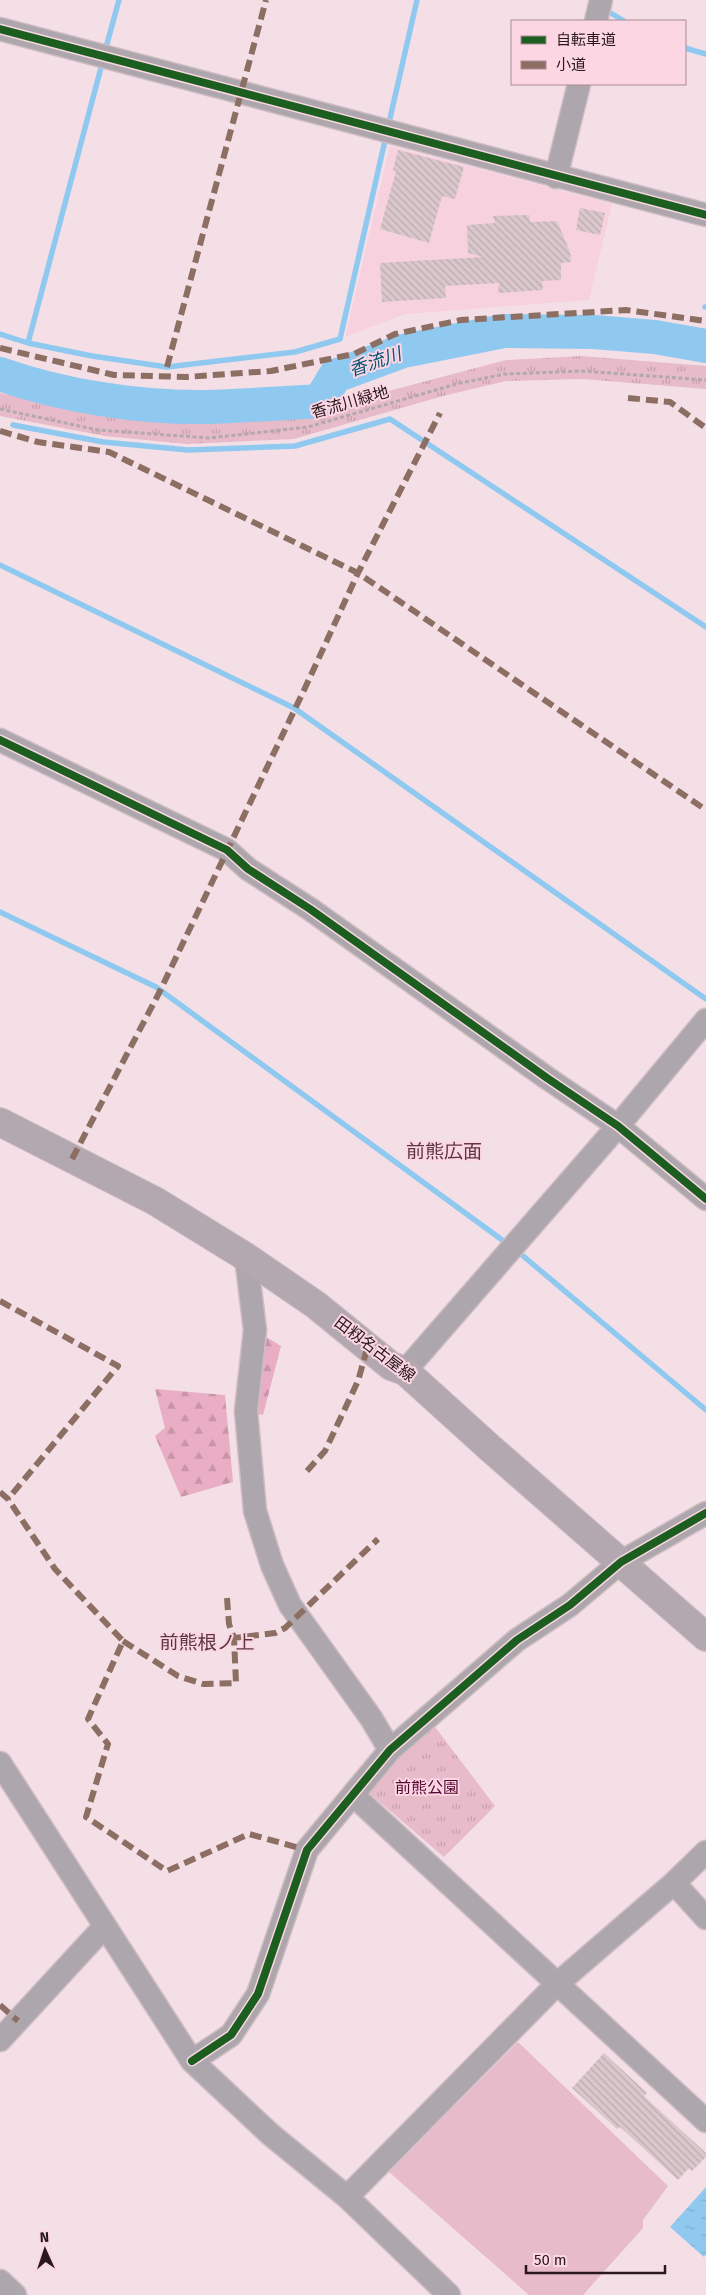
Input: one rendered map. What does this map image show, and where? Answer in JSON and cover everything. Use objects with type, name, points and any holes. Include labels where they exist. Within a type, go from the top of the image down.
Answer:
[{"type":"main road","name":"田籾名古屋線","points":[[0,1122],[155,1201],[246,1257],[316,1305],[392,1366],[405,1371],[706,1637]]},
{"type":"street","points":[[596,20],[601,0]]},
{"type":"street","points":[[0,29],[706,215]]},
{"type":"street","points":[[556,177],[579,85]]},
{"type":"street","points":[[0,740],[227,850],[248,869],[310,909],[547,1078],[618,1126],[706,1199]]},
{"type":"street","points":[[405,1371],[618,1126],[706,1020]]},
{"type":"street","points":[[246,1257],[255,1330],[246,1411],[255,1511],[272,1564],[290,1606],[371,1718],[390,1750]]},
{"type":"street","points":[[192,2061],[231,2035],[258,1994],[306,1850],[390,1750],[517,1640],[570,1605],[621,1562],[706,1514]]},
{"type":"street","points":[[0,1763],[192,2061],[270,2134],[347,2197],[449,2295]]},
{"type":"street","points":[[353,1795],[706,2121]]},
{"type":"street","points":[[347,2197],[556,1984],[674,1883],[706,1852]]},
{"type":"street","points":[[674,1883],[706,1918]]},
{"type":"street","points":[[0,2040],[105,1926]]},
{"type":"street","points":[[0,2281],[15,2295]]},
{"type":"shaded area","points":[[390,146],[612,204],[589,300],[405,314],[345,337]]},
{"type":"green space","points":[[581,356],[706,366],[706,389],[582,379],[506,381],[443,396],[294,439],[187,444],[105,436],[0,416],[0,393],[109,414],[187,422],[294,416],[506,360]]},
{"type":"green space","points":[[255,1330],[281,1346],[263,1415],[246,1411]]},
{"type":"green space","points":[[155,1389],[225,1395],[233,1482],[181,1497],[155,1436],[165,1428]]},
{"type":"green space","name":"前熊公園","points":[[435,1727],[495,1806],[444,1857],[368,1792],[398,1755]]},
{"type":"green space","points":[[518,2042],[668,2186],[643,2220],[643,2228],[583,2295],[529,2295],[389,2172]]},
{"type":"water","points":[[706,2187],[706,2254],[704,2257],[670,2227]]},
{"type":"building","points":[[398,150],[464,167],[455,199],[442,196],[429,243],[380,229],[396,171],[393,170]]},
{"type":"building","points":[[580,208],[605,213],[600,235],[576,230]]},
{"type":"building","points":[[529,215],[530,222],[557,221],[570,252],[571,262],[561,263],[561,280],[542,281],[543,290],[498,293],[499,283],[445,286],[446,298],[382,302],[380,263],[483,257],[468,253],[467,225],[495,223],[493,216]]},
{"type":"building","points":[[604,2053],[647,2093],[644,2096],[706,2153],[706,2157],[692,2171],[689,2168],[678,2180],[620,2127],[617,2129],[572,2088]]},
{"type":"waterway","points":[[105,51],[119,0]]},
{"type":"waterway","points":[[388,127],[417,0]]},
{"type":"waterway","points":[[604,9],[622,20]]},
{"type":"waterway","points":[[686,48],[706,54]]},
{"type":"waterway","points":[[28,343],[103,60]]},
{"type":"waterway","points":[[0,334],[28,343],[92,356],[167,367],[295,352],[340,339],[386,136]]},
{"type":"waterway","name":"香流川","points":[[0,374],[49,389],[128,403],[181,407],[220,407],[320,401],[335,376],[403,351],[504,331],[594,332],[655,337],[706,346]]},
{"type":"waterway","points":[[13,425],[103,442],[188,450],[295,446],[390,419],[706,627]]},
{"type":"waterway","points":[[0,565],[294,708],[706,999]]},
{"type":"waterway","points":[[0,912],[156,987],[509,1245]]},
{"type":"waterway","points":[[516,1250],[706,1410]]},
{"type":"marked path","points":[[167,367],[266,0]]},
{"type":"marked path","points":[[0,348],[114,375],[186,377],[271,371],[354,354],[395,334],[461,320],[626,310],[706,321]]},
{"type":"marked path","points":[[628,398],[670,402],[706,428]]},
{"type":"marked path","points":[[72,1159],[159,993],[358,573],[440,413]]},
{"type":"marked path","points":[[0,431],[38,442],[109,452],[358,573],[706,810]]},
{"type":"marked path","points":[[0,1301],[118,1366],[8,1499]]},
{"type":"marked path","points":[[307,1471],[325,1451],[358,1381],[368,1345]]},
{"type":"marked path","points":[[0,1492],[8,1499],[55,1569],[123,1641],[88,1719],[108,1744],[86,1817],[167,1871],[249,1834],[307,1850]]},
{"type":"marked path","points":[[227,1598],[229,1624],[234,1638],[275,1633],[285,1628],[378,1539]]},
{"type":"marked path","points":[[123,1641],[178,1676],[203,1684],[236,1683],[234,1638]]},
{"type":"marked path","points":[[0,2005],[18,2021]]},
{"type":"cycle path","points":[[0,29],[706,215]]},
{"type":"cycle path","points":[[0,740],[227,850],[248,869],[310,909],[547,1078],[618,1126],[706,1199]]},
{"type":"cycle path","points":[[192,2061],[231,2035],[258,1994],[307,1850],[390,1750],[517,1640],[570,1605],[621,1562],[706,1513]]},
{"type":"district","name":"前熊広面","points":[[444,1151]]},
{"type":"district","name":"前熊根ノ上","points":[[207,1642]]}]
